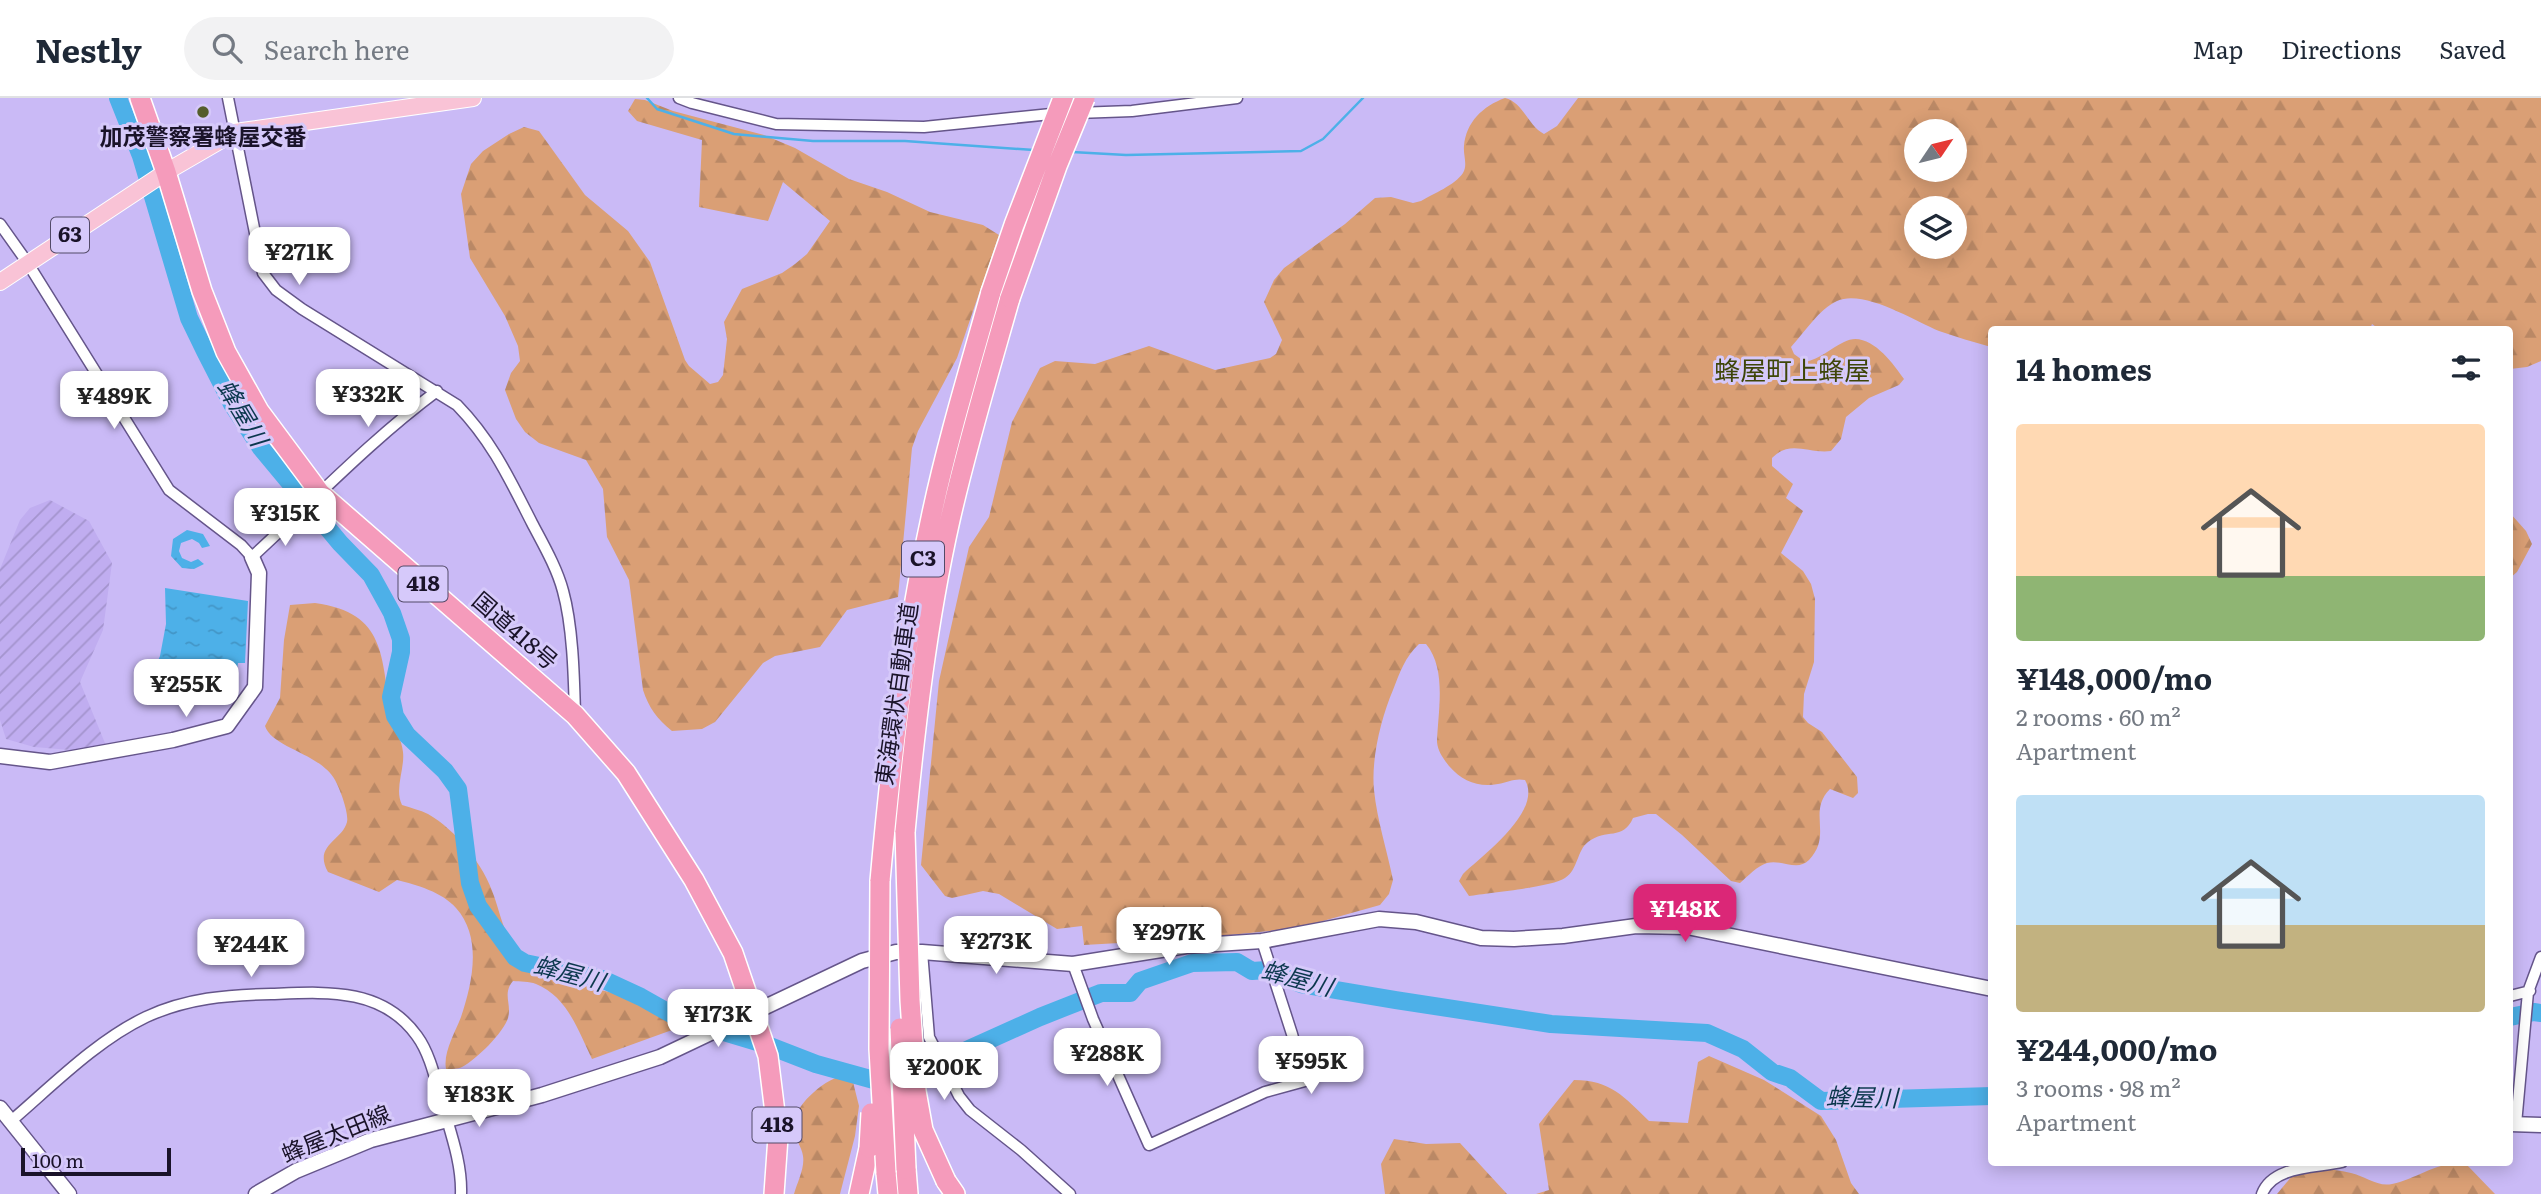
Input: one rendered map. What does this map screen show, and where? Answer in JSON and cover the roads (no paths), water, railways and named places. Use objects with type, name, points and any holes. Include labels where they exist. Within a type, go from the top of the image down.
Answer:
[{"type":"highway","name":"国道418号","points":[[140,98],[166,172],[202,291],[226,352],[259,411],[320,493],[575,715],[626,773],[694,880],[733,953],[768,1056],[778,1137],[774,1194]]},
{"type":"highway","name":"東海環状自動車道","points":[[908,1194],[899,1006],[905,832],[922,679],[949,522],[970,438],[1014,225],[1063,98]]},
{"type":"highway","name":"東海環状自動車道","points":[[888,1194],[880,1060],[880,881],[903,674],[931,517],[1001,295],[1085,98]]},
{"type":"highway","points":[[905,832],[910,1000],[916,1091],[923,1130],[951,1187]]},
{"type":"highway","points":[[859,1194],[869,1148],[873,935],[880,881]]},
{"type":"main road","name":"63","points":[[0,282],[166,172],[235,132],[473,98]]},
{"type":"street","points":[[228,98],[263,273],[276,290],[457,405],[475,423],[495,450],[563,589],[575,715]]},
{"type":"street","points":[[679,98],[776,124],[924,127],[1041,115],[1132,111],[1237,98]]},
{"type":"street","points":[[0,224],[27,262],[169,490],[241,545],[252,557],[259,573],[256,687],[227,726],[173,740],[50,762],[0,756]]},
{"type":"street","points":[[252,557],[417,405],[437,391]]},
{"type":"street","name":"蜂屋太田線","points":[[256,1194],[296,1171],[371,1140],[542,1095],[660,1057],[862,961],[896,952],[1073,964],[1186,946],[1262,941],[1379,919],[1416,922],[1480,938],[1514,939],[1563,936],[1636,926],[1686,927],[1988,988]]},
{"type":"street","points":[[1073,964],[1093,1018],[1149,1145],[1265,1092],[1305,1082],[1293,1034],[1262,941]]},
{"type":"street","points":[[922,952],[929,1037],[959,1096],[970,1110],[1021,1150],[1070,1194]]},
{"type":"street","points":[[2541,957],[2525,1023],[2513,1124],[2541,1125]]},
{"type":"street","points":[[2513,995],[2533,992]]},
{"type":"street","points":[[11,1121],[104,1044],[146,1018],[193,1000],[224,995],[356,995],[380,1003],[398,1015],[418,1037],[430,1061],[447,1119],[458,1163],[461,1194]]},
{"type":"street","points":[[0,1108],[69,1194]]},
{"type":"street","points":[[2262,1194],[2271,1181],[2284,1174],[2323,1166]]},
{"type":"water","points":[[187,530],[203,534],[210,546],[202,548],[192,539],[181,543],[179,551],[182,558],[191,562],[198,559],[204,564],[194,569],[182,568],[171,556],[173,539]]},
{"type":"water","points":[[165,588],[248,601],[245,663],[238,663],[235,681],[229,690],[166,691],[160,697],[141,699],[160,656],[166,624]]},
{"type":"waterway","name":"蜂屋川","points":[[118,98],[141,156],[189,318],[232,404],[261,448],[340,543],[371,575],[392,613],[401,639],[401,652],[391,697],[395,716],[407,735],[445,771],[458,789],[470,883],[478,906],[515,957],[525,963],[602,979],[680,1019],[767,1045],[816,1064],[881,1082],[896,1083],[915,1078],[969,1049],[1101,993],[1130,993],[1140,981],[1192,963],[1237,962],[1252,971],[1267,970],[1301,984],[1551,1024],[1707,1033],[1743,1049],[1772,1072],[1790,1078],[1821,1101],[1988,1096]]},
{"type":"waterway","points":[[647,98],[657,109],[734,134],[813,141],[905,141],[1034,150]]},
{"type":"waterway","points":[[1072,152],[1126,155],[1301,151],[1323,139],[1363,98]]},
{"type":"waterway","name":"蜂屋川","points":[[2513,1016],[2541,1013]]},
{"type":"place","name":"加茂警察署蜂屋交番","points":[[203,112]]},
{"type":"district","name":"蜂屋町上蜂屋","points":[[1792,371]]}]
